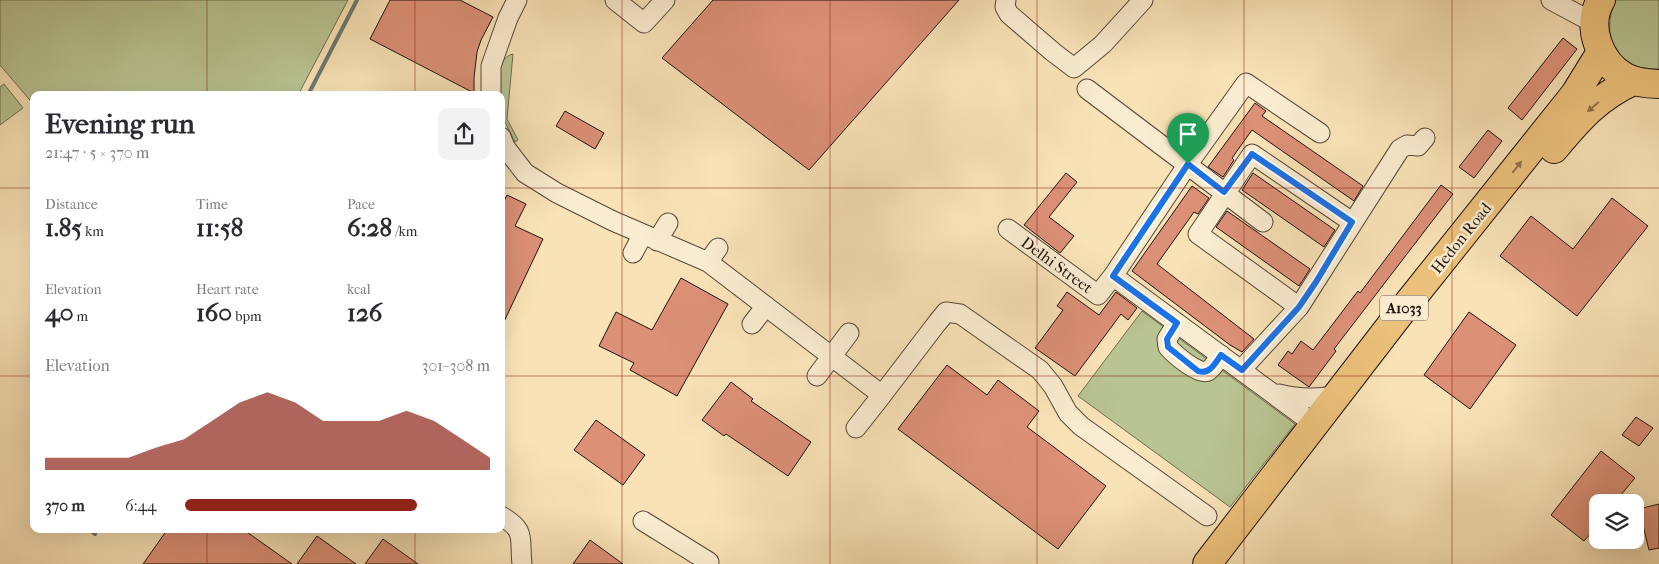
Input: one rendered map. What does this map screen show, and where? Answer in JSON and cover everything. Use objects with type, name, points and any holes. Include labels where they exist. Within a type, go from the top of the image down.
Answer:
[{"type":"highway","name":"A1033","points":[[1597,12],[1596,41],[1601,52],[1613,69],[1626,78],[1646,82]]},
{"type":"highway","name":"Hedon Road","points":[[1207,564],[1314,424],[1575,94],[1601,52]]},
{"type":"highway","name":"Hedon Road","points":[[1228,564],[1378,369],[1566,134],[1591,108],[1613,90],[1646,82]]},
{"type":"street","points":[[491,91],[492,66],[508,18],[517,0]]},
{"type":"street","points":[[615,0],[644,24],[665,0]]},
{"type":"street","points":[[1006,0],[1005,7],[1009,14],[1074,68],[1103,44],[1143,0]]},
{"type":"street","points":[[1551,0],[1597,12]]},
{"type":"street","points":[[1113,276],[1188,164],[1246,83],[1320,133]]},
{"type":"street","points":[[1086,89],[1263,222]]},
{"type":"street","points":[[1242,370],[1299,307],[1400,149],[1407,145],[1418,146],[1425,138]]},
{"type":"street","points":[[505,147],[525,173],[557,193],[613,222],[650,237],[713,255],[766,306],[882,395]]},
{"type":"street","points":[[1299,307],[1198,234],[1224,192],[1252,154],[1352,222]]},
{"type":"street","points":[[633,253],[668,223]]},
{"type":"street","name":"Delhi Street","points":[[1008,229],[1098,295],[1113,276],[1314,424]]},
{"type":"street","points":[[752,324],[766,306]]},
{"type":"street","points":[[856,428],[946,312],[960,314],[1040,370],[1053,386],[1068,413],[1082,426],[1207,516]]},
{"type":"street","points":[[1177,323],[1167,339],[1168,347],[1198,371],[1202,373],[1208,371],[1221,355]]},
{"type":"street","points":[[817,376],[849,332]]},
{"type":"street","name":"Delhi Street","points":[[1270,391],[1305,399],[1337,395]]},
{"type":"street","points":[[505,518],[514,523],[521,535],[522,564]]},
{"type":"street","points":[[643,521],[709,562],[708,564]]},
{"type":"green space","points":[[0,0],[348,0],[300,91],[30,91],[30,100],[0,65]]},
{"type":"green space","points":[[1616,0],[1659,0],[1659,69],[1644,68],[1632,64],[1622,58],[1615,49],[1611,38],[1610,26],[1611,13]]},
{"type":"green space","points":[[513,54],[507,119],[518,140],[515,142],[505,122],[505,91],[499,91],[501,65],[508,56]]},
{"type":"green space","points":[[4,84],[23,108],[0,125],[0,87]]},
{"type":"green space","points":[[1142,311],[1295,424],[1230,507],[1078,396]]},
{"type":"building","points":[[390,0],[460,0],[493,17],[477,52],[474,91],[470,91],[370,39]]},
{"type":"building","points":[[713,0],[959,0],[809,170],[662,58]]},
{"type":"building","points":[[1563,38],[1577,49],[1522,120],[1508,108]]},
{"type":"building","points":[[1255,103],[1266,111],[1262,116],[1363,186],[1354,201],[1252,130],[1232,158],[1234,160],[1223,177],[1208,167]]},
{"type":"building","points":[[565,111],[604,133],[595,149],[556,126]]},
{"type":"building","points":[[1488,130],[1502,141],[1474,178],[1459,167]]},
{"type":"building","points":[[1066,173],[1077,182],[1049,217],[1074,236],[1060,253],[1024,225]]},
{"type":"building","points":[[1253,173],[1335,230],[1324,247],[1242,190]]},
{"type":"building","points":[[1441,185],[1453,194],[1334,349],[1336,351],[1309,387],[1278,365],[1288,351],[1292,354],[1301,341],[1313,350],[1358,291],[1360,293]]},
{"type":"building","points":[[1192,186],[1209,198],[1198,214],[1194,212],[1157,264],[1254,339],[1242,352],[1132,271]]},
{"type":"building","points":[[507,195],[526,204],[515,226],[543,239],[505,320],[505,199]]},
{"type":"building","points":[[1612,198],[1648,226],[1577,316],[1500,256],[1531,216],[1573,249]]},
{"type":"building","points":[[1227,211],[1310,269],[1299,286],[1216,227]]},
{"type":"building","points":[[681,278],[728,304],[677,396],[630,370],[634,363],[599,346],[616,312],[652,330]]},
{"type":"building","points":[[1067,292],[1099,315],[1116,292],[1137,308],[1128,320],[1121,314],[1075,376],[1035,348],[1063,310],[1057,306]]},
{"type":"building","points":[[1469,312],[1516,345],[1470,409],[1424,375]]},
{"type":"building","points":[[947,365],[987,395],[998,380],[1039,411],[1027,427],[1106,486],[1058,549],[898,429]]},
{"type":"building","points":[[731,382],[753,399],[751,401],[811,442],[788,476],[702,420]]},
{"type":"building","points":[[1636,417],[1653,428],[1639,446],[1622,435]]},
{"type":"building","points":[[596,420],[645,455],[623,485],[574,450]]},
{"type":"building","points":[[1601,451],[1635,478],[1622,494],[1589,494],[1589,535],[1584,541],[1551,515]]},
{"type":"building","points":[[1659,504],[1659,548],[1649,550],[1644,530],[1644,508]]},
{"type":"building","points":[[165,533],[248,533],[292,564],[143,564]]},
{"type":"building","points":[[317,536],[356,564],[297,564]]},
{"type":"building","points":[[383,539],[418,564],[365,564]]},
{"type":"building","points":[[590,540],[623,564],[573,564]]},
{"type":"waterway","points":[[310,91],[357,0]]},
{"type":"route","points":[[1252,154],[1352,222],[1299,307],[1242,370],[1221,355],[1208,371],[1202,373],[1198,371],[1170,350],[1166,344],[1177,323],[1113,276],[1188,164],[1224,192],[1252,154]]}]
